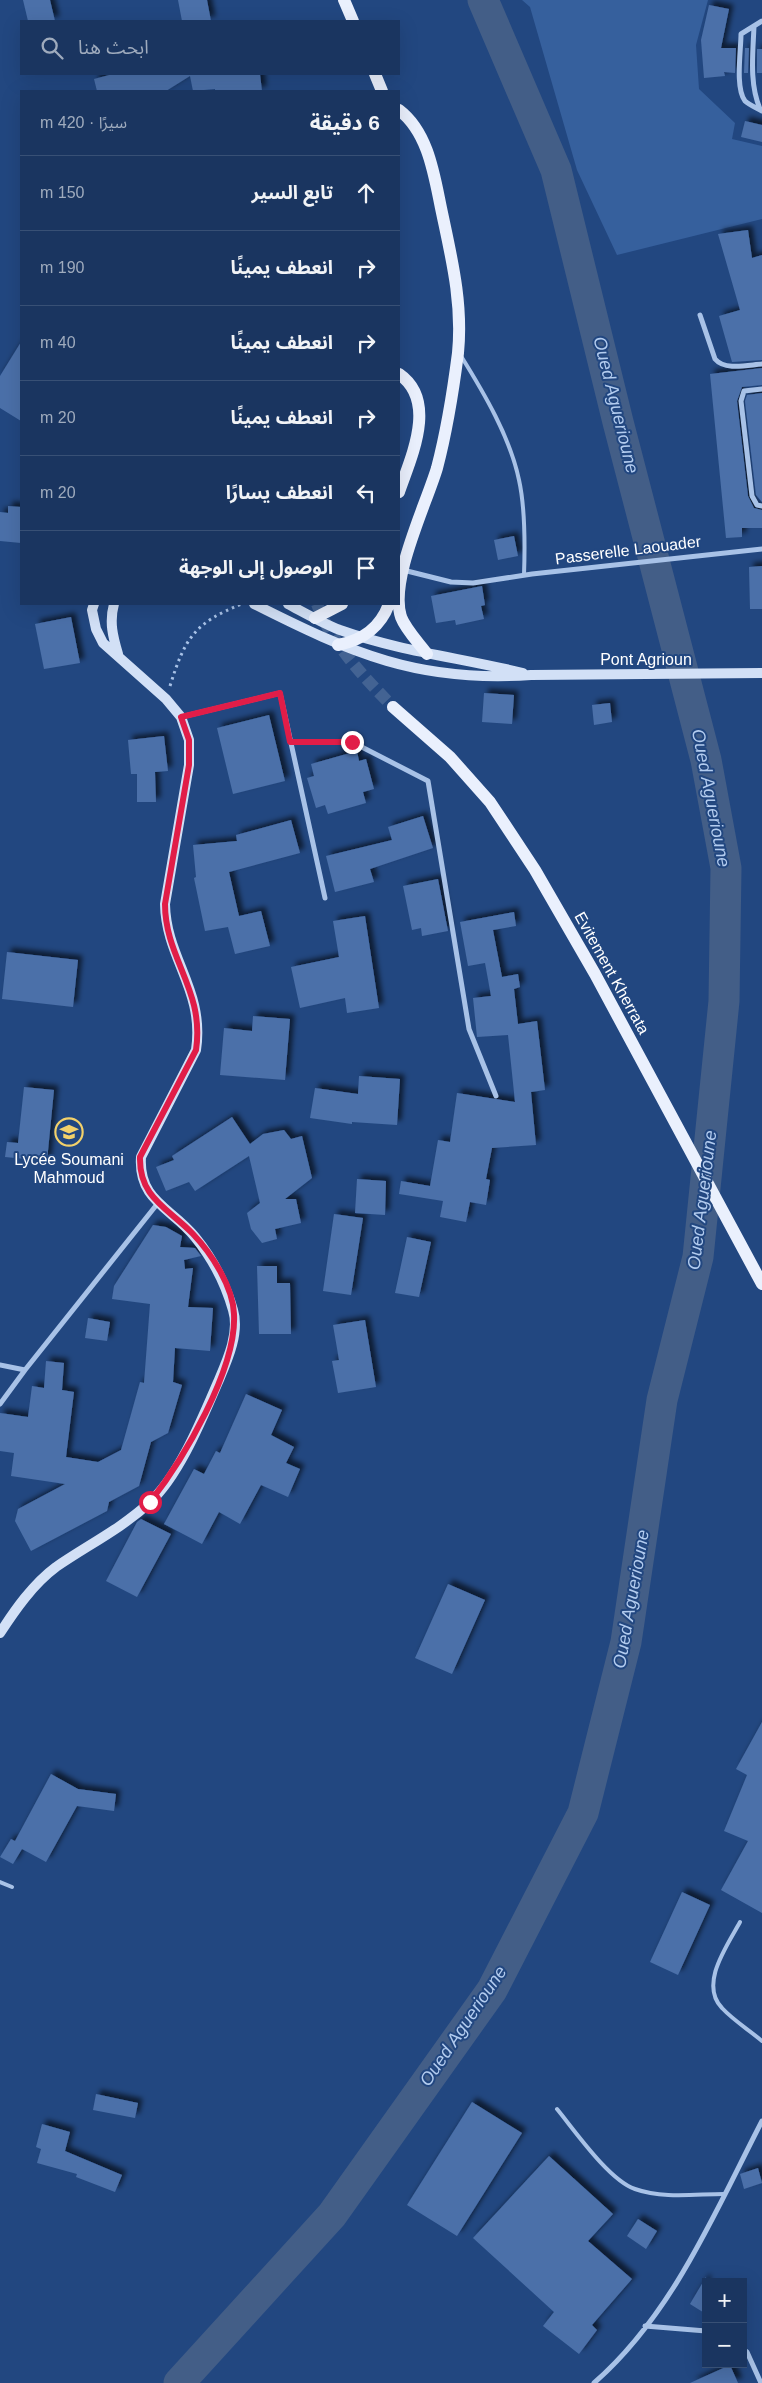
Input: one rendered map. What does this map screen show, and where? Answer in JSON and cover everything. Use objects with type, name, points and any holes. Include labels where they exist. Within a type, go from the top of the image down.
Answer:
[{"type":"main road","points":[[344,0],[353,20]]},
{"type":"main road","points":[[375,75],[382,90]]},
{"type":"main road","points":[[400,111],[416,127],[431,164],[453,259],[458,293],[458,350],[448,422],[436,469],[400,574],[401,617],[427,654]]},
{"type":"main road","points":[[400,375],[414,389],[419,414],[415,443],[400,489]]},
{"type":"main road","points":[[0,1633],[28,1595],[54,1569],[150,1502],[174,1471],[196,1432],[233,1342],[234,1313],[227,1288],[216,1264],[194,1235],[158,1203],[146,1188],[140,1171],[140,1157],[196,1050],[199,1032],[197,1012],[190,989],[165,921],[165,904],[189,765],[189,740],[181,717],[166,699],[118,654],[103,643],[99,636],[92,610],[94,605]]},
{"type":"main road","points":[[114,605],[111,617],[112,632],[118,654]]},
{"type":"main road","points":[[256,605],[338,645],[373,658],[427,671],[472,677],[531,675]]},
{"type":"main road","points":[[290,605],[314,618],[363,637],[427,654],[492,665],[531,675]]},
{"type":"main road","points":[[314,618],[340,605]]},
{"type":"main road","points":[[338,645],[363,637],[379,624],[388,605]]},
{"type":"main road","name":"Pont Agrioun","points":[[531,675],[762,674]]},
{"type":"main road","name":"Evitement Kherrata","points":[[394,706],[450,757],[490,802],[535,870],[595,974],[762,1284]]},
{"type":"street","points":[[761,111],[746,102],[741,93],[740,80],[742,34],[762,21]]},
{"type":"street","points":[[754,26],[753,72],[755,97],[761,111]]},
{"type":"street","points":[[700,315],[718,363],[728,366],[762,364]]},
{"type":"street","points":[[762,389],[744,391],[741,401],[752,496],[757,505],[762,506]]},
{"type":"street","name":"Passerelle Laouader","points":[[400,574],[462,583],[762,549]]},
{"type":"street","points":[[181,717],[280,693],[325,898]]},
{"type":"street","points":[[290,742],[352,742],[428,780],[469,1029],[496,1096]]},
{"type":"street","points":[[0,1404],[158,1203]]},
{"type":"street","points":[[0,1365],[25,1370]]},
{"type":"street","points":[[594,2383],[645,2326],[671,2293],[762,2121]]},
{"type":"street","points":[[645,2326],[702,2331]]},
{"type":"street","points":[[747,2352],[761,2383]]},
{"type":"lane","points":[[458,350],[493,413],[519,480],[525,551],[524,575]]},
{"type":"lane","points":[[0,1882],[12,1887]]},
{"type":"lane","points":[[740,1922],[717,1966],[712,1990],[721,2008],[762,2041]]},
{"type":"lane","points":[[557,2109],[603,2166],[634,2189],[671,2195],[724,2194]]},
{"type":"path","points":[[166,699],[186,643],[197,629],[208,621],[223,611],[239,605]]},
{"type":"shaded area","points":[[522,0],[708,0],[696,45],[699,89],[735,123],[732,139],[762,146],[762,219],[617,255],[577,170],[530,7]]},
{"type":"building","points":[[23,0],[50,0],[55,20],[28,20]]},
{"type":"building","points":[[178,0],[207,0],[211,20],[182,20]]},
{"type":"building","points":[[709,5],[729,9],[721,48],[736,48],[735,73],[724,72],[725,76],[704,78],[701,40]]},
{"type":"building","points":[[745,48],[749,48],[748,73],[744,73]]},
{"type":"building","points":[[757,49],[762,49],[762,73],[757,73]]},
{"type":"building","points":[[109,75],[260,75],[262,90],[193,90],[190,76],[168,90],[97,90],[94,79]]},
{"type":"building","points":[[745,121],[762,125],[762,142],[741,137]]},
{"type":"building","points":[[748,230],[752,258],[762,255],[762,360],[732,362],[719,316],[740,310],[718,234]]},
{"type":"building","points":[[20,344],[20,420],[0,408],[0,376]]},
{"type":"building","points":[[762,368],[762,385],[742,387],[737,401],[748,496],[754,508],[762,510],[762,528],[742,528],[742,537],[726,538],[710,374]]},
{"type":"building","points":[[762,393],[762,502],[756,495],[745,401],[747,395]]},
{"type":"building","points":[[8,506],[20,507],[20,543],[0,541],[0,512],[8,513]]},
{"type":"building","points":[[514,536],[518,556],[498,560],[494,540]]},
{"type":"building","points":[[762,566],[762,609],[750,609],[749,567]]},
{"type":"building","points":[[482,586],[485,605],[481,606],[484,619],[456,625],[455,620],[436,623],[431,596]]},
{"type":"building","points":[[71,617],[80,663],[44,669],[35,624]]},
{"type":"building","points":[[484,693],[514,695],[512,724],[482,722]]},
{"type":"building","points":[[610,703],[612,722],[594,725],[592,705]]},
{"type":"building","points":[[269,715],[285,781],[233,794],[217,728]]},
{"type":"building","points":[[164,736],[168,771],[155,772],[156,802],[137,802],[137,774],[131,774],[128,740]]},
{"type":"building","points":[[357,751],[359,761],[366,759],[374,789],[363,792],[366,803],[328,814],[325,805],[316,808],[307,778],[314,776],[311,764]]},
{"type":"building","points":[[423,816],[433,848],[370,869],[374,882],[335,892],[326,856],[392,840],[388,827]]},
{"type":"building","points":[[291,820],[300,853],[229,872],[239,916],[261,911],[270,946],[235,954],[228,927],[205,931],[194,878],[196,877],[193,845],[237,841],[236,835]]},
{"type":"building","points":[[438,879],[448,931],[422,936],[421,928],[412,930],[403,886]]},
{"type":"building","points":[[514,912],[516,926],[493,930],[502,977],[518,974],[520,987],[514,989],[518,1024],[537,1021],[545,1090],[531,1092],[536,1145],[492,1148],[486,1179],[490,1180],[486,1205],[470,1202],[466,1222],[440,1217],[443,1201],[399,1194],[401,1181],[430,1186],[438,1140],[450,1142],[457,1093],[515,1102],[508,1035],[477,1037],[473,998],[491,996],[485,963],[468,966],[460,922]]},
{"type":"building","points":[[365,916],[379,1008],[347,1013],[345,998],[300,1008],[291,967],[339,957],[333,921]]},
{"type":"building","points":[[7,952],[78,960],[73,1007],[2,999]]},
{"type":"building","points":[[253,1016],[290,1019],[285,1080],[220,1075],[224,1028],[252,1031]]},
{"type":"building","points":[[359,1076],[400,1079],[397,1125],[352,1122],[352,1124],[310,1118],[315,1088],[358,1094]]},
{"type":"building","points":[[24,1087],[54,1090],[47,1161],[5,1157],[7,1142],[18,1143]]},
{"type":"building","points":[[232,1117],[250,1144],[263,1134],[284,1130],[291,1139],[302,1136],[312,1178],[285,1199],[296,1199],[301,1223],[275,1229],[277,1239],[262,1243],[251,1229],[247,1213],[260,1203],[249,1156],[195,1191],[189,1182],[166,1191],[156,1167],[174,1160],[172,1156]]},
{"type":"building","points":[[357,1179],[386,1181],[385,1215],[355,1213]]},
{"type":"building","points":[[334,1214],[363,1218],[351,1295],[323,1291]]},
{"type":"building","points":[[153,1225],[166,1227],[182,1236],[180,1247],[195,1248],[201,1256],[184,1260],[185,1269],[193,1268],[188,1307],[213,1308],[210,1351],[175,1348],[173,1382],[182,1385],[168,1433],[151,1442],[139,1486],[109,1502],[107,1511],[31,1551],[15,1521],[18,1509],[65,1484],[11,1476],[14,1453],[0,1451],[0,1413],[28,1417],[32,1386],[44,1388],[46,1361],[64,1363],[62,1390],[74,1392],[66,1457],[98,1462],[121,1450],[140,1382],[144,1383],[150,1304],[112,1299],[114,1286]]},
{"type":"building","points":[[407,1237],[431,1242],[419,1297],[395,1293]]},
{"type":"building","points":[[257,1266],[277,1266],[277,1283],[290,1283],[291,1334],[259,1334]]},
{"type":"building","points":[[88,1318],[110,1322],[107,1341],[85,1338]]},
{"type":"building","points":[[365,1320],[376,1387],[338,1393],[332,1361],[339,1360],[333,1325]]},
{"type":"building","points":[[246,1394],[282,1410],[271,1435],[294,1447],[286,1463],[300,1469],[288,1497],[261,1485],[240,1524],[219,1512],[202,1544],[164,1524],[194,1469],[204,1474],[216,1451],[220,1453]]},
{"type":"building","points":[[141,1519],[171,1534],[137,1597],[106,1581],[137,1522]]},
{"type":"building","points":[[448,1584],[485,1600],[452,1674],[415,1658]]},
{"type":"building","points":[[762,1722],[762,1913],[721,1890],[748,1841],[724,1831],[747,1775],[736,1769]]},
{"type":"building","points":[[51,1774],[78,1789],[116,1794],[114,1811],[77,1806],[46,1862],[22,1849],[13,1864],[0,1857],[11,1839],[15,1841]]},
{"type":"building","points":[[682,1892],[710,1905],[678,1975],[650,1962]]},
{"type":"building","points":[[96,2094],[138,2103],[135,2118],[93,2110]]},
{"type":"building","points":[[472,2102],[522,2133],[457,2236],[407,2205]]},
{"type":"building","points":[[42,2124],[70,2132],[65,2151],[122,2175],[115,2192],[76,2177],[77,2174],[37,2163],[41,2149],[36,2147]]},
{"type":"building","points":[[549,2156],[613,2214],[588,2241],[632,2279],[592,2325],[597,2330],[579,2354],[543,2326],[554,2312],[473,2238]]},
{"type":"building","points":[[758,2168],[762,2183],[744,2189],[740,2174]]},
{"type":"building","points":[[638,2219],[657,2231],[646,2249],[627,2236]]},
{"type":"building","points":[[702,2284],[702,2312],[690,2304]]},
{"type":"building","points":[[723,2368],[731,2368],[738,2383],[690,2383]]},
{"type":"waterway","name":"Oued Aguerioune","points":[[179,2383],[332,2215],[492,1990],[583,1813],[626,1642],[662,1400],[698,1257],[724,1001],[726,868],[706,760],[618,422],[556,170],[483,0]]},
{"type":"tunnel","points":[[317,605],[331,632],[349,659],[393,707]]},
{"type":"place","name":"Lycée Soumani Mahmoud","points":[[69,1132]]},
{"type":"route","points":[[150,1502],[174,1471],[200,1424],[233,1342],[234,1313],[227,1288],[216,1264],[194,1235],[158,1203],[146,1188],[140,1171],[140,1157],[196,1050],[199,1032],[197,1012],[190,989],[165,921],[165,904],[189,765],[189,740],[181,717],[280,693],[290,742],[352,742]]}]
